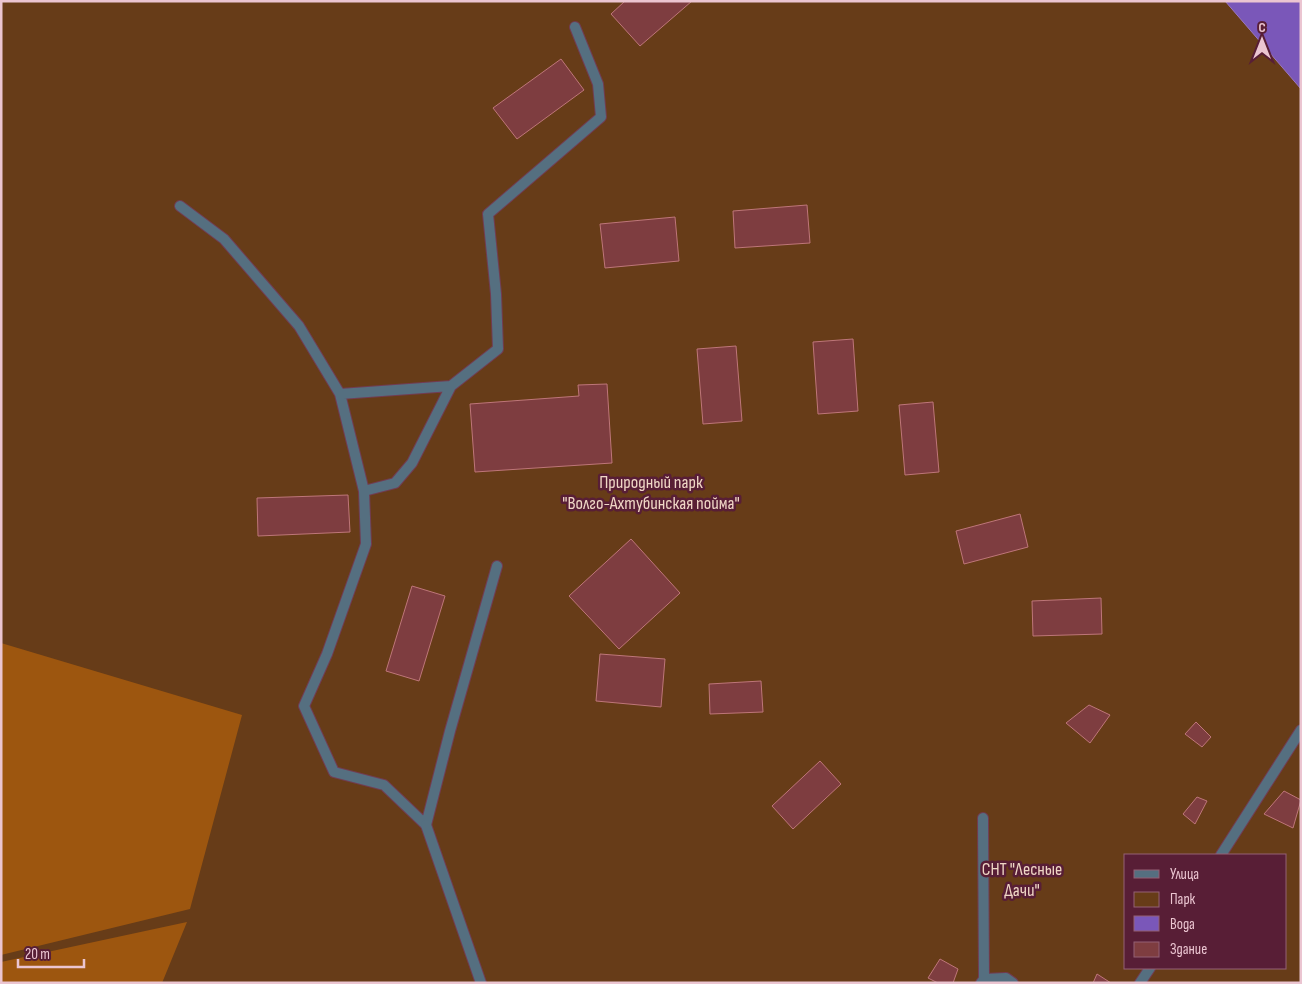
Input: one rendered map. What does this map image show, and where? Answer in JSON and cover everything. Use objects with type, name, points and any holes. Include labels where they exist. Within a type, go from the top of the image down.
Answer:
[{"type":"street","points":[[364,491],[395,483],[412,463],[451,386],[498,349],[496,294],[488,214],[601,117],[598,84],[575,27]]},
{"type":"street","points":[[180,206],[224,239],[299,326],[340,394],[364,491],[366,544],[327,654],[304,706],[334,772],[384,785],[426,825],[481,983]]},
{"type":"street","points":[[340,394],[451,386]]},
{"type":"street","points":[[426,825],[450,731],[497,566]]},
{"type":"street","points":[[1222,854],[1301,730]]},
{"type":"street","points":[[983,818],[982,981],[1006,978],[1014,983]]},
{"type":"street","points":[[1140,983],[1149,969]]},
{"type":"green space","name":"СНТ \"Лесные Дачи\"","points":[[1,1],[1301,1],[1301,983],[1,983]]},
{"type":"shaded area","points":[[1,643],[242,715],[190,909],[1,955]]},
{"type":"shaded area","points":[[187,922],[162,983],[1,983],[1,962]]},
{"type":"water","points":[[1225,1],[1301,1],[1301,89]]},
{"type":"building","points":[[625,1],[692,1],[640,46],[611,14]]},
{"type":"building","points":[[561,59],[584,90],[517,139],[493,108]]},
{"type":"building","points":[[807,205],[810,243],[735,248],[733,211]]},
{"type":"building","points":[[675,217],[679,261],[605,268],[600,224]]},
{"type":"building","points":[[853,339],[858,411],[818,414],[813,342]]},
{"type":"building","points":[[736,346],[742,421],[703,424],[697,349]]},
{"type":"building","points":[[607,384],[612,463],[475,472],[470,404],[579,396],[578,385]]},
{"type":"building","points":[[933,402],[939,472],[905,475],[899,405]]},
{"type":"building","points":[[348,495],[350,532],[258,536],[257,498]]},
{"type":"building","points":[[1020,514],[1028,547],[964,564],[956,531]]},
{"type":"building","points":[[631,539],[680,593],[619,649],[569,596]]},
{"type":"building","points":[[412,586],[445,596],[419,681],[386,671]]},
{"type":"building","points":[[1101,598],[1102,634],[1033,636],[1032,601]]},
{"type":"building","points":[[600,654],[665,659],[661,707],[596,701]]},
{"type":"building","points":[[761,681],[763,712],[710,714],[709,684]]},
{"type":"building","points":[[1089,705],[1110,715],[1090,743],[1066,723]]},
{"type":"building","points":[[1196,722],[1211,737],[1202,747],[1185,734]]},
{"type":"building","points":[[820,761],[841,784],[793,829],[772,806]]},
{"type":"building","points":[[1284,791],[1301,800],[1293,828],[1264,814]]},
{"type":"building","points":[[1197,797],[1207,801],[1195,824],[1183,814]]},
{"type":"building","points":[[940,959],[958,969],[953,983],[938,983],[928,978]]},
{"type":"building","points":[[1097,974],[1111,983],[1093,983]]},
{"type":"park label","name":"Природный парк \"Волго-Ахтубинская пойма\"","points":[[651,492]]}]
